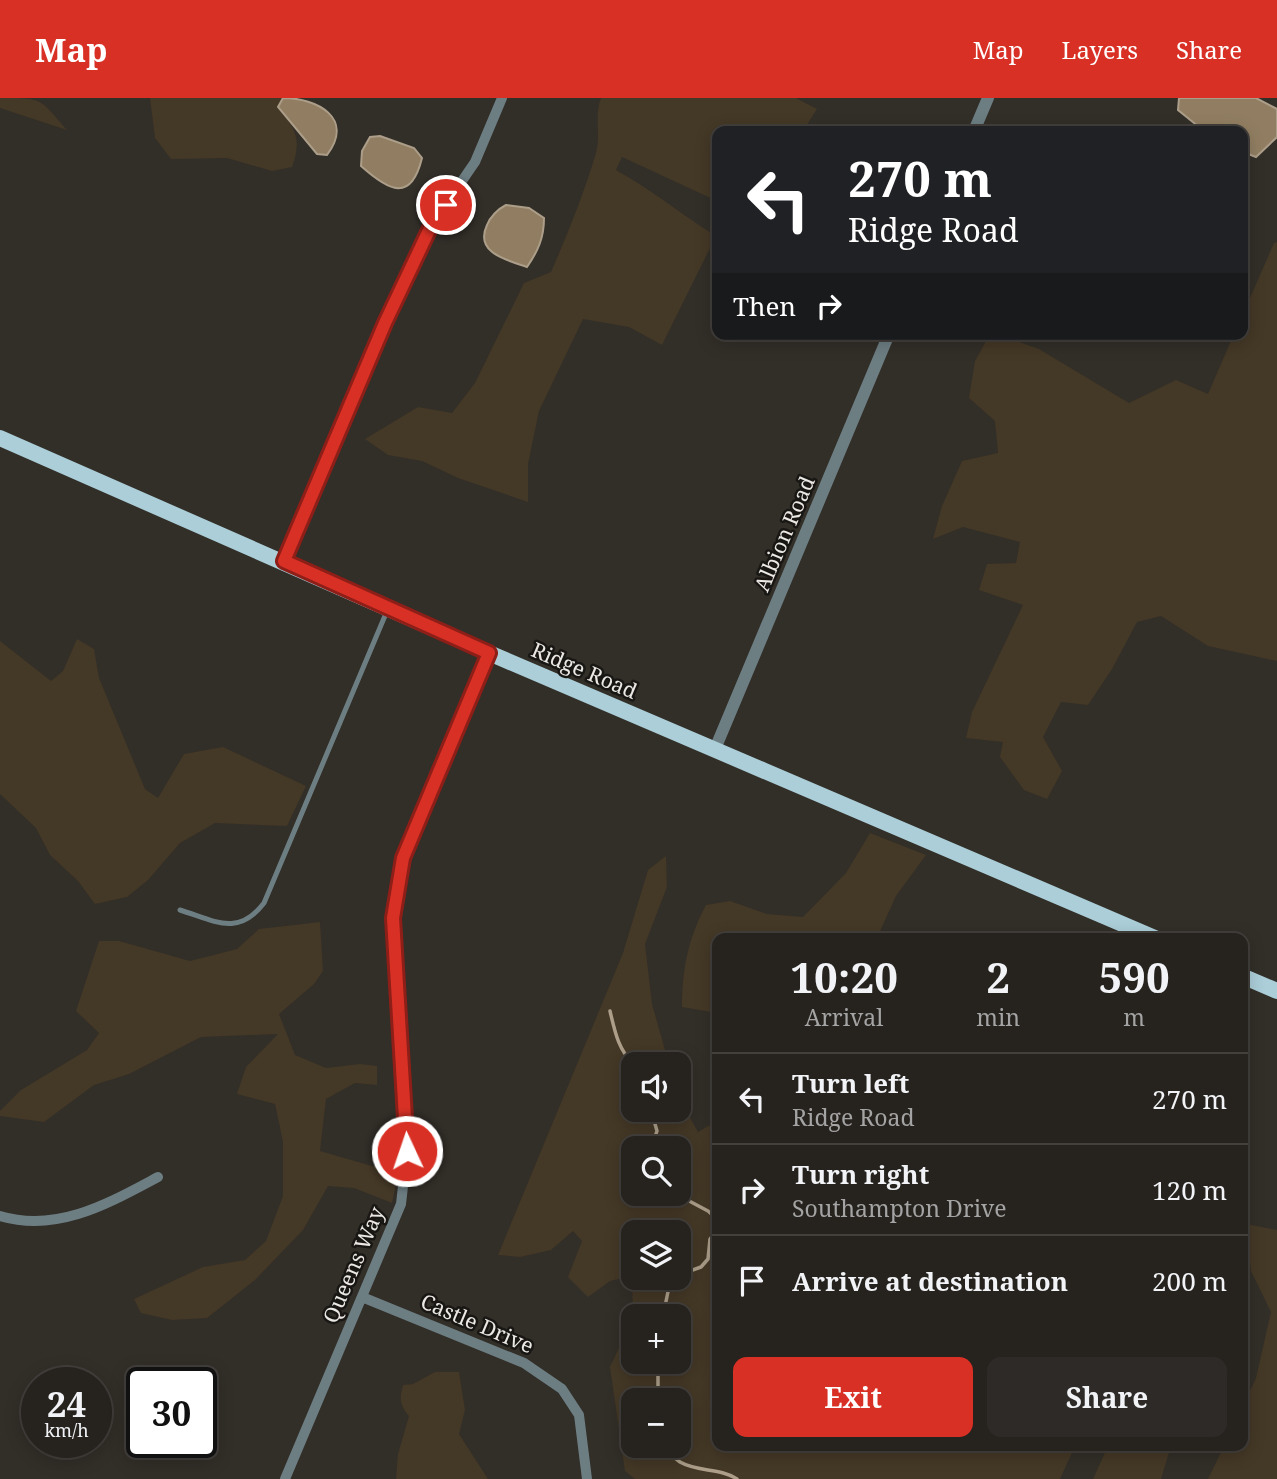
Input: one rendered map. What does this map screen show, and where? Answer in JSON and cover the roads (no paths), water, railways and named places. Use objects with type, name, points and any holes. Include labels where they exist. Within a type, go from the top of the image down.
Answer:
[{"type":"main road","name":"Ridge Road","points":[[0,438],[489,653],[1143,933]]},
{"type":"main road","points":[[1248,979],[1277,991]]},
{"type":"street","points":[[284,561],[385,323],[431,226],[475,162],[502,98]]},
{"type":"street","points":[[976,126],[988,98]]},
{"type":"street","name":"Albion Road","points":[[715,749],[886,340]]},
{"type":"street","name":"Queens Way","points":[[285,1479],[401,1204],[407,1151],[393,918],[403,858],[489,653]]},
{"type":"street","points":[[0,1216],[65,1220],[116,1199],[158,1177]]},
{"type":"street","name":"Castle Drive","points":[[362,1297],[524,1363],[562,1389],[579,1415],[587,1479]]},
{"type":"lane","points":[[180,911],[225,923],[241,923],[253,918],[264,903],[388,608]]},
{"type":"waterway","points":[[610,1011],[625,1052]]},
{"type":"waterway","points":[[654,1122],[655,1136]]},
{"type":"waterway","points":[[691,1202],[712,1215]]},
{"type":"waterway","points":[[691,1271],[701,1267],[708,1259],[712,1236]]},
{"type":"waterway","points":[[665,1304],[668,1290]]},
{"type":"waterway","points":[[658,1374],[658,1388]]},
{"type":"waterway","points":[[674,1458],[687,1465],[724,1473],[737,1479]]}]
